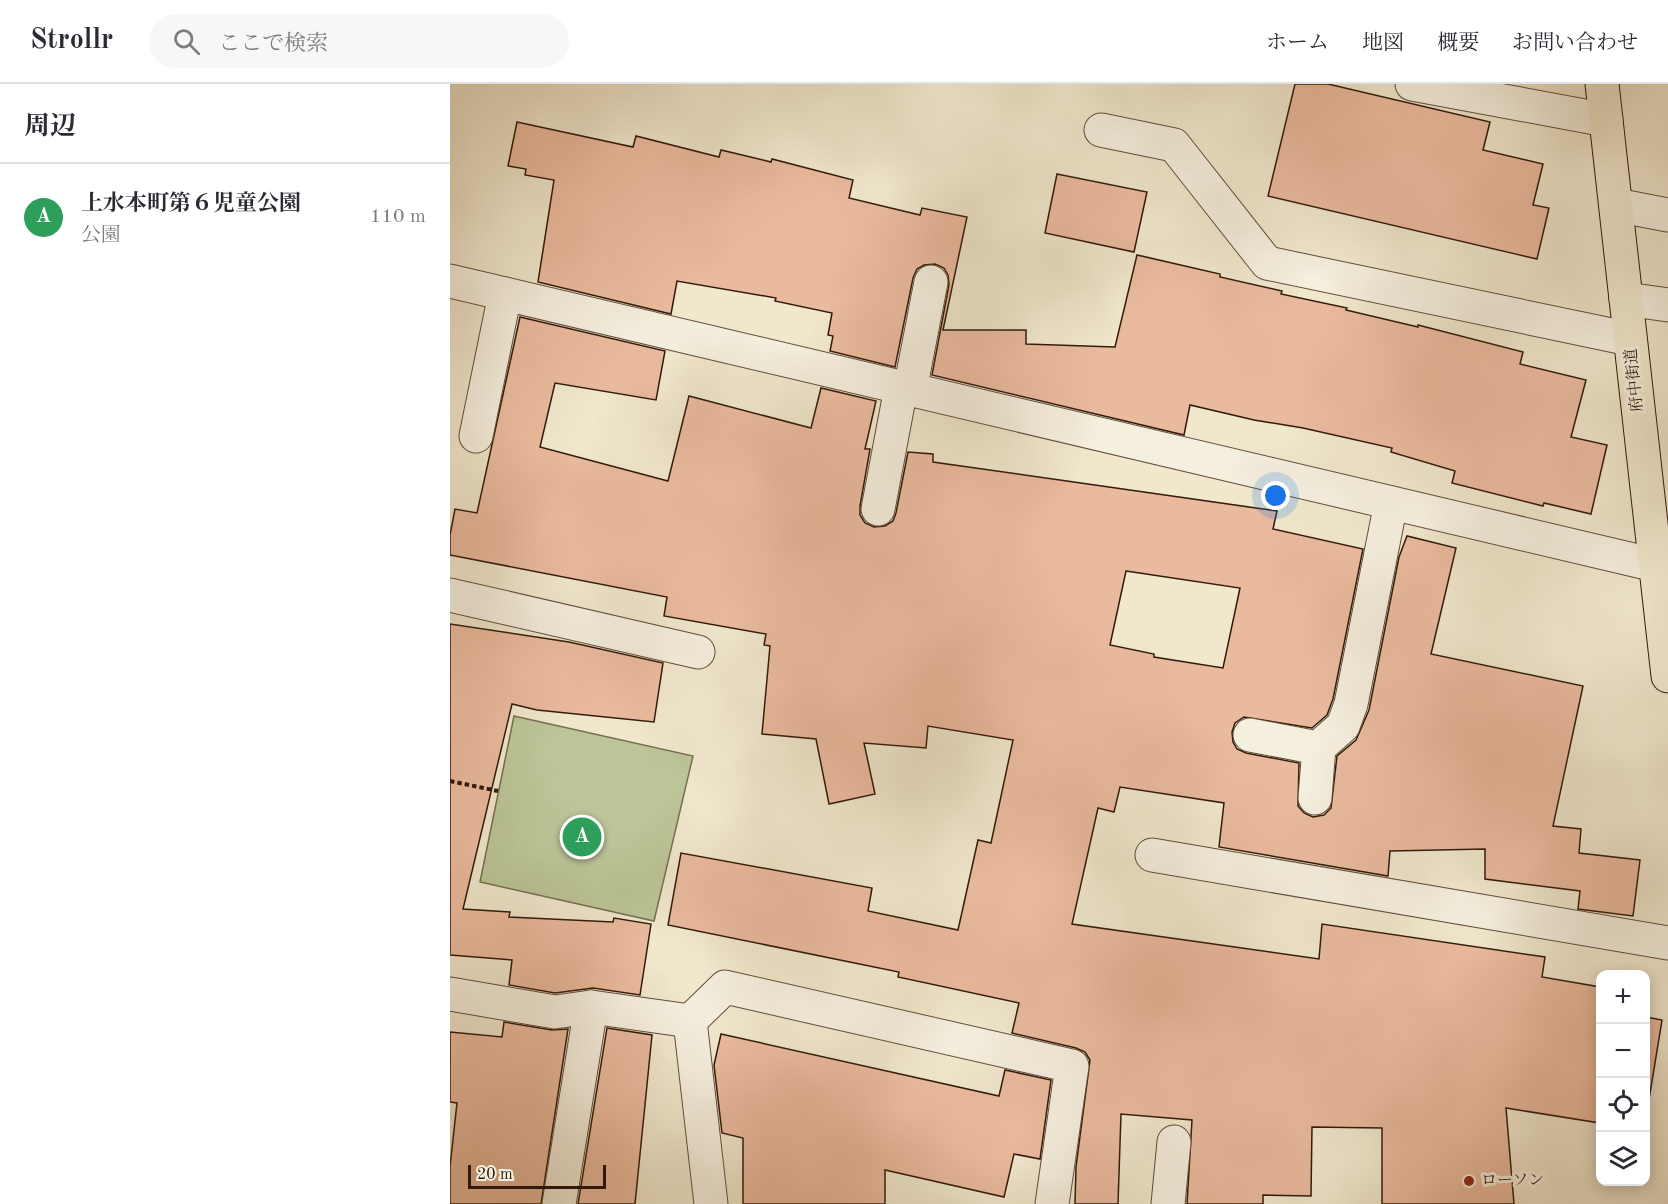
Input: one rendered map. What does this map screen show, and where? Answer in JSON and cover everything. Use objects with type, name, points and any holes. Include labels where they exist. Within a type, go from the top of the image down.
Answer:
[{"type":"main road","name":"府中街道","points":[[1602,84],[1668,676]]},
{"type":"street","points":[[1412,84],[1606,120]]},
{"type":"street","points":[[1101,130],[1174,145],[1267,263],[1630,339]]},
{"type":"street","points":[[1616,205],[1668,215]]},
{"type":"street","points":[[450,281],[1654,565]]},
{"type":"street","points":[[878,509],[931,282]]},
{"type":"street","points":[[476,436],[505,294]]},
{"type":"street","points":[[1626,299],[1668,305]]},
{"type":"street","points":[[1315,798],[1319,747],[1344,726],[1351,704],[1391,503]]},
{"type":"street","points":[[450,595],[698,652]]},
{"type":"street","points":[[1250,735],[1319,747]]},
{"type":"street","points":[[1152,855],[1668,943]]},
{"type":"street","points":[[690,1021],[725,987],[1072,1066],[1052,1204]]},
{"type":"street","points":[[450,994],[555,1012],[591,1007],[690,1021]]},
{"type":"street","points":[[559,1204],[591,1007]]},
{"type":"street","points":[[690,1021],[711,1204]]},
{"type":"street","points":[[1167,1204],[1174,1142]]},
{"type":"path","points":[[450,781],[498,791]]},
{"type":"green space","points":[[514,716],[693,756],[654,921],[480,882]]},
{"type":"building","points":[[1295,84],[1328,84],[1490,122],[1483,150],[1543,164],[1533,205],[1549,208],[1537,259],[1268,196]]},
{"type":"building","points":[[517,122],[633,147],[636,136],[719,157],[721,150],[771,162],[772,159],[853,180],[849,198],[920,215],[922,208],[967,217],[943,330],[1026,330],[1026,344],[1115,347],[1137,255],[1220,274],[1220,277],[1282,291],[1281,294],[1523,352],[1520,364],[1586,380],[1571,437],[1607,445],[1591,514],[1544,503],[1543,506],[1452,483],[1455,471],[1391,452],[1392,448],[1303,428],[1254,420],[1190,405],[1184,435],[932,375],[949,285],[948,275],[944,268],[935,264],[924,265],[917,269],[913,278],[895,367],[830,351],[833,336],[828,335],[832,313],[775,301],[776,298],[677,281],[671,314],[538,282],[554,180],[525,175],[526,169],[508,166]]},
{"type":"building","points":[[1057,174],[1147,192],[1134,252],[1045,233]]},
{"type":"building","points":[[520,317],[665,351],[656,400],[555,383],[540,447],[668,481],[689,396],[811,428],[821,388],[876,401],[865,449],[870,449],[860,506],[860,515],[865,523],[874,527],[885,526],[893,521],[908,452],[933,454],[933,462],[1277,511],[1273,529],[1363,549],[1333,699],[1327,715],[1312,728],[1244,717],[1235,723],[1232,732],[1233,742],[1237,749],[1246,753],[1299,763],[1298,806],[1304,813],[1313,817],[1324,815],[1331,808],[1337,756],[1356,740],[1369,710],[1399,557],[1407,536],[1456,548],[1431,654],[1583,686],[1553,826],[1581,829],[1579,853],[1640,860],[1633,916],[1578,909],[1580,891],[1485,879],[1485,849],[1390,851],[1388,876],[1219,847],[1224,803],[1120,787],[1114,812],[1098,808],[1072,924],[1319,959],[1322,924],[1545,957],[1542,977],[1596,986],[1596,1122],[1506,1108],[1514,1204],[1382,1204],[1382,1128],[1312,1127],[1311,1196],[1263,1195],[1263,1204],[1187,1204],[1192,1120],[1121,1114],[1118,1204],[1075,1204],[1076,1167],[1090,1060],[1085,1052],[1076,1048],[1012,1033],[1019,1003],[898,977],[899,972],[668,925],[681,853],[872,888],[868,911],[958,930],[978,840],[991,843],[1013,740],[928,726],[926,748],[864,743],[875,794],[829,804],[816,739],[762,734],[770,646],[764,645],[766,634],[664,616],[667,597],[450,555],[450,535],[455,509],[477,513]],"holes":[[[1126,571],[1240,588],[1223,668],[1154,657],[1154,654],[1110,645]]]},
{"type":"building","points":[[450,624],[569,642],[663,663],[654,722],[537,710],[512,704],[463,909],[510,912],[509,917],[613,922],[614,918],[651,924],[640,995],[593,988],[555,993],[509,985],[512,960],[450,955]]},
{"type":"building","points":[[1650,1018],[1662,1020],[1650,1094]]},
{"type":"building","points":[[504,1022],[552,1030],[568,1029],[541,1204],[450,1204],[450,1167],[457,1103],[450,1102],[450,1032],[502,1037]]},
{"type":"building","points":[[607,1028],[652,1035],[635,1204],[578,1204]]},
{"type":"building","points":[[721,1034],[999,1096],[1005,1070],[1051,1080],[1040,1159],[1014,1154],[1004,1197],[885,1170],[885,1204],[743,1204],[743,1138],[722,1133],[714,1065]]},
{"type":"place","name":"上水本町第６児童公園","points":[[582,837]]},
{"type":"place","name":"ローソン","points":[[1469,1181]]}]
